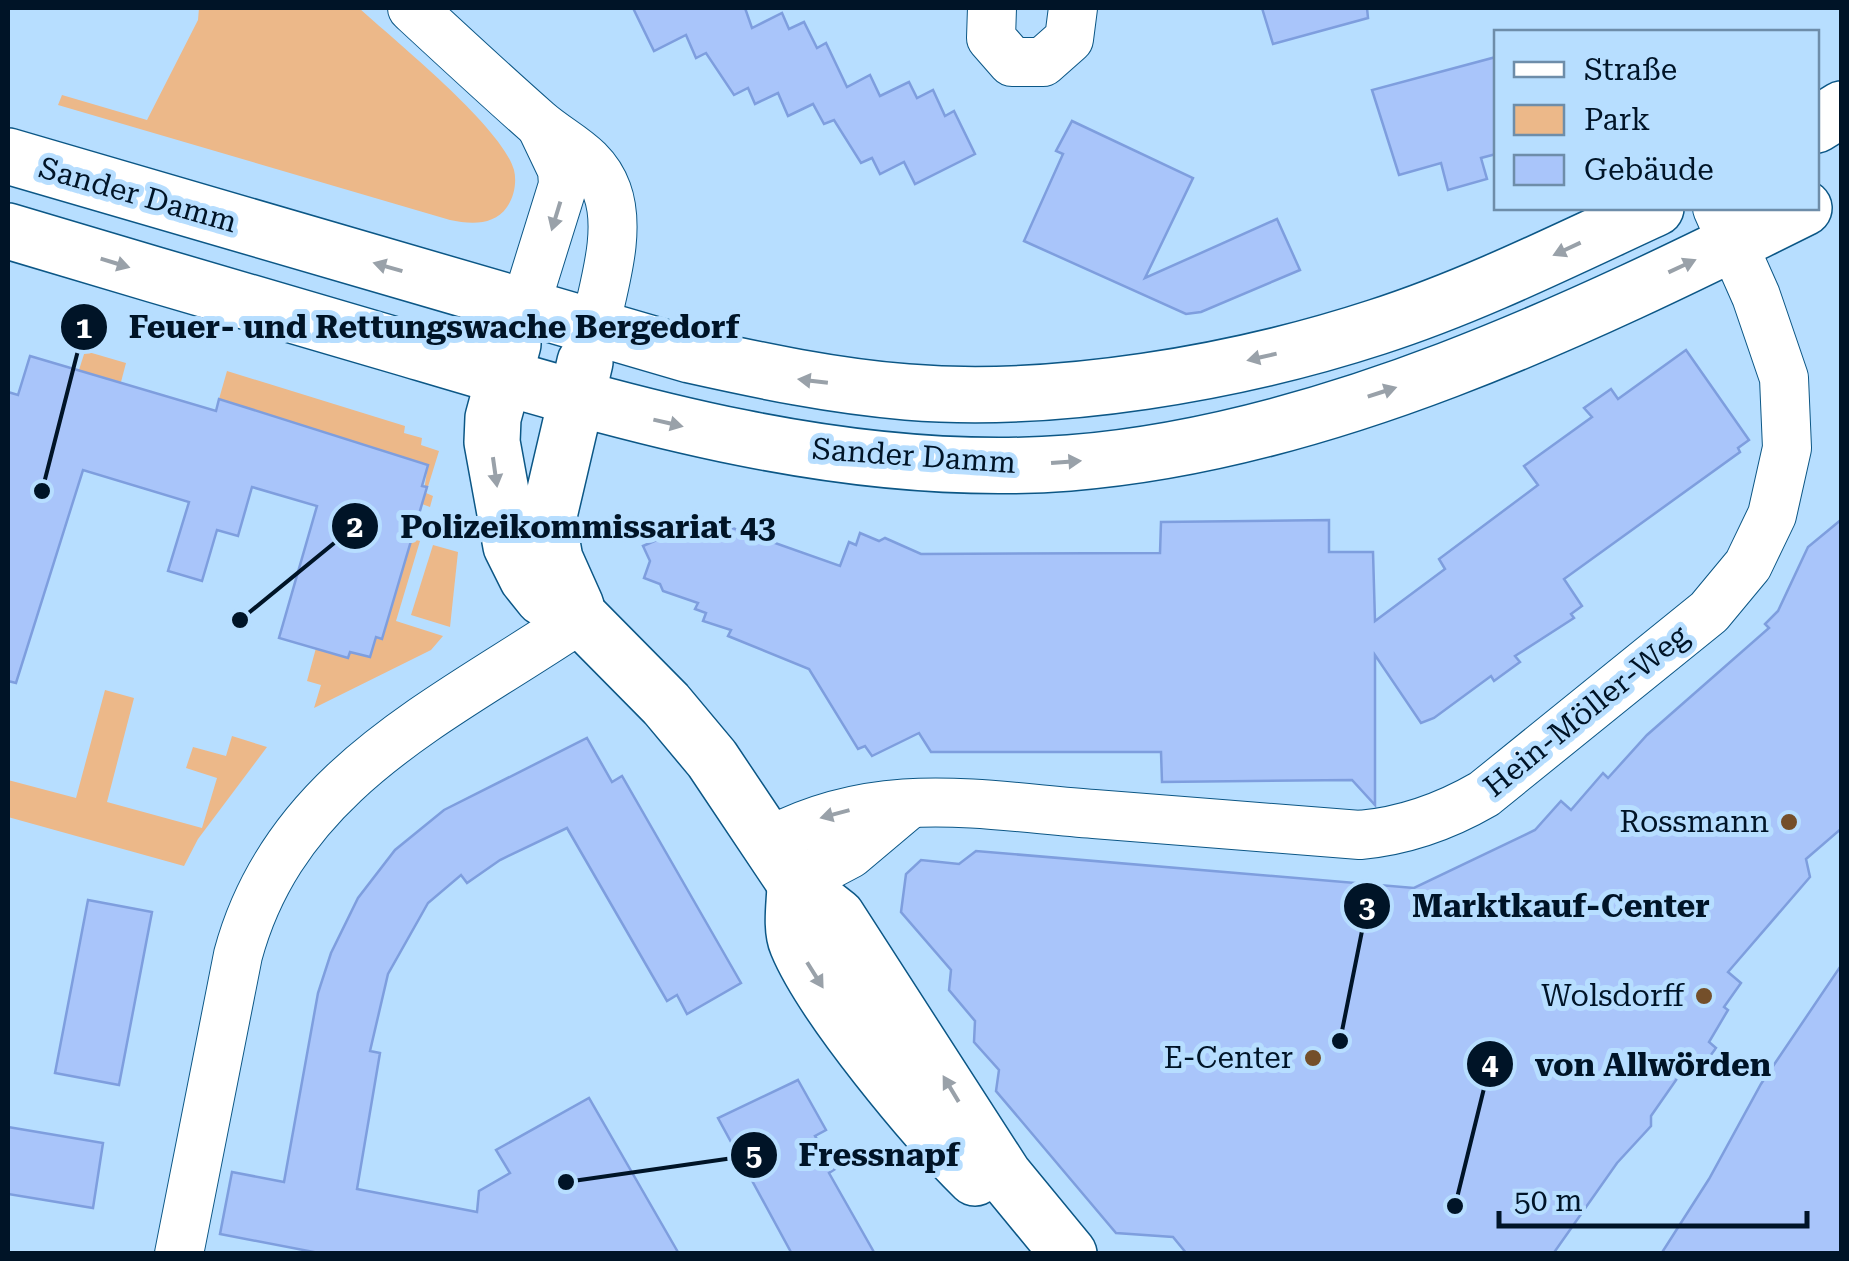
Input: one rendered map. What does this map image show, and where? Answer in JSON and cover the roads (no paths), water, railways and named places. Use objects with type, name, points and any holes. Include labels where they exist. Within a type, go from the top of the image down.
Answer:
[{"type":"main road","points":[[1819,123],[1842,109]]},
{"type":"main road","name":"Sander Damm","points":[[8,156],[596,328],[799,380],[910,392],[1028,390],[1143,380],[1259,359],[1378,327],[1651,210]]},
{"type":"main road","points":[[1819,198],[1842,186]]},
{"type":"main road","name":"Sander Damm","points":[[8,231],[574,397],[731,437],[898,460],[1006,465],[1148,452],[1268,425],[1392,389],[1572,317],[1725,225],[1795,210]]},
{"type":"main road","points":[[525,308],[502,376],[492,442],[512,546],[543,598],[582,618],[666,704],[712,759],[781,862],[837,916],[1004,1175],[1069,1254]]},
{"type":"main road","points":[[582,618],[556,559],[548,520],[574,397],[596,328]]},
{"type":"street","points":[[412,8],[542,126],[584,156],[608,193],[611,232],[596,328]]},
{"type":"street","points":[[992,8],[991,38],[1012,62],[1043,62],[1069,39],[1074,8]]},
{"type":"street","points":[[525,308],[563,185],[562,170],[542,126]]},
{"type":"street","name":"Hein-Möller-Weg","points":[[781,862],[850,854],[908,806],[932,801],[988,802],[1075,813],[1360,835],[1407,827],[1456,811],[1484,794],[1709,612],[1748,565],[1772,514],[1788,448],[1784,378],[1725,225]]},
{"type":"street","points":[[179,1254],[238,955],[248,918],[274,862],[344,779],[400,736],[582,618]]},
{"type":"place","name":"Feuer- und Rettungswache Bergedorf","points":[[42,491]]},
{"type":"place","name":"Polizeikommissariat 43","points":[[240,620]]},
{"type":"place","name":"Rossmann","points":[[1789,822]]},
{"type":"place","name":"Wolsdorff","points":[[1704,996]]},
{"type":"place","name":"Marktkauf-Center","points":[[1340,1041]]},
{"type":"place","name":"E-Center","points":[[1313,1058]]},
{"type":"place","name":"Fressnapf","points":[[566,1182]]},
{"type":"place","name":"von Allwörden","points":[[1455,1206]]}]
